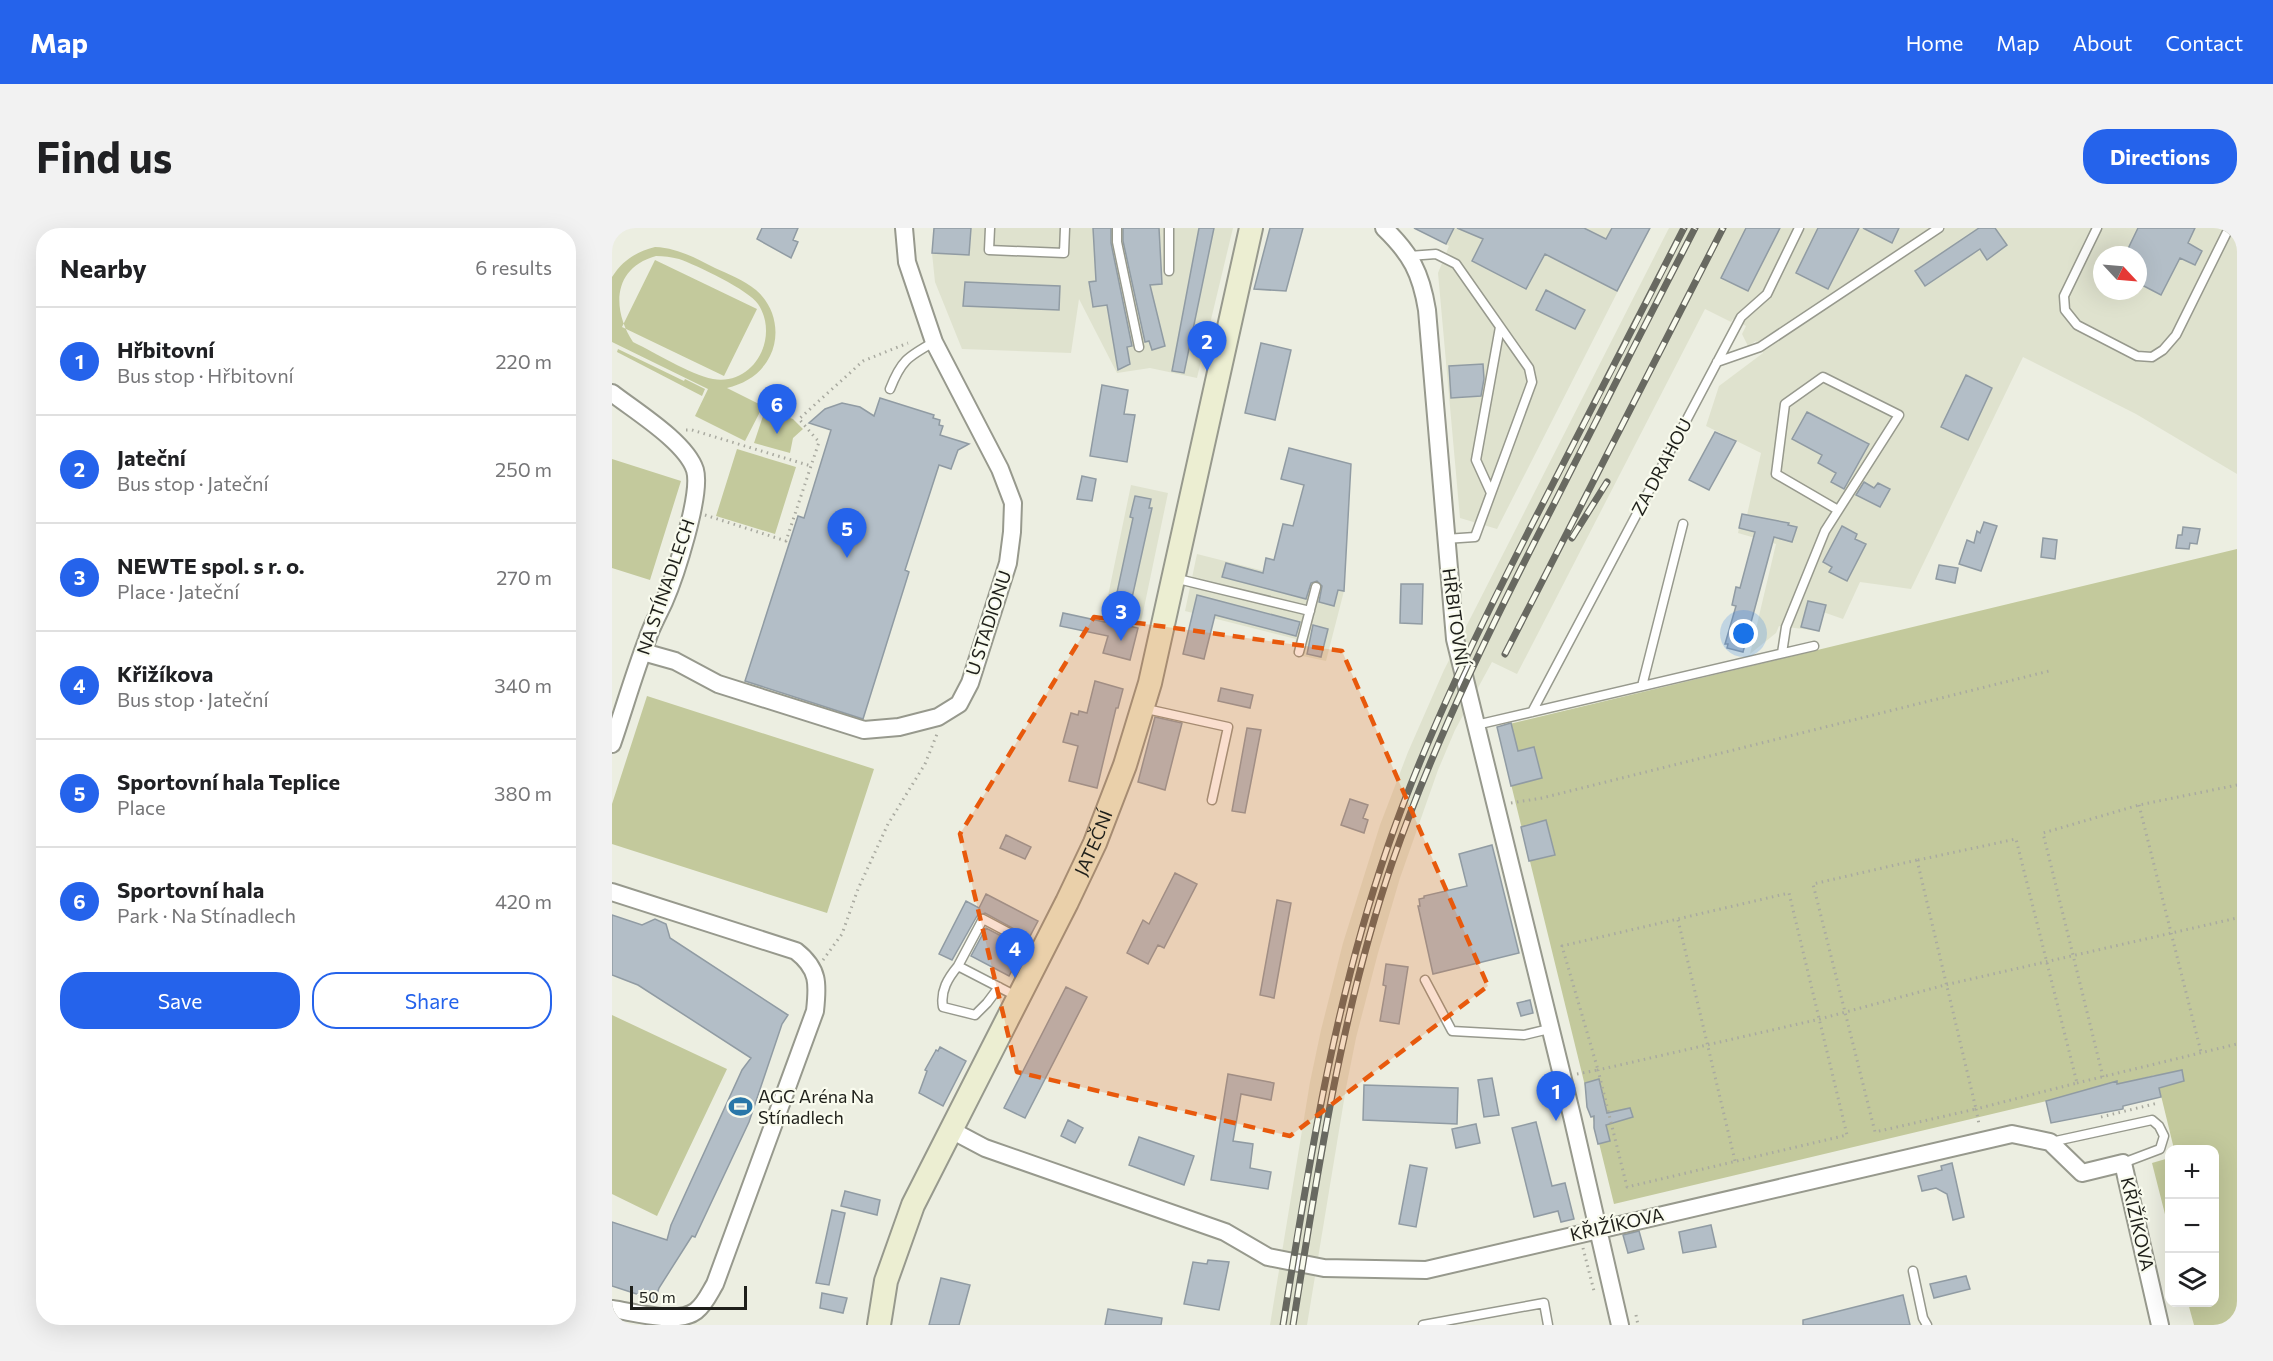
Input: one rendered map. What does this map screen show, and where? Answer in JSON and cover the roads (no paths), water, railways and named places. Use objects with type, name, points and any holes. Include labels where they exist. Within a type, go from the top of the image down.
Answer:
[{"type":"main road","name":"JATEČNÍ","points":[[879,1325],[886,1281],[913,1205],[1095,843],[1125,765],[1142,708],[1174,578],[1251,228]]},
{"type":"street","name":"U STADIONU","points":[[643,652],[675,661],[718,684],[864,730],[899,727],[938,717],[959,704],[970,683],[1008,563],[1012,532],[1012,503],[1000,469],[932,338],[907,262],[903,228]]},
{"type":"street","name":"HŘBITOVNÍ","points":[[1386,229],[1409,256],[1420,277],[1427,310],[1453,627],[1620,1325]]},
{"type":"street","name":"NA STÍNADLECH","points":[[612,393],[676,442],[688,456],[695,470],[697,488],[694,506],[672,578],[643,652],[612,744]]},
{"type":"street","points":[[612,892],[796,951],[806,959],[813,970],[818,986],[815,1011],[715,1284],[705,1303],[683,1317],[612,1309]]},
{"type":"street","name":"KŘIŽÍKOVA","points":[[951,1130],[985,1148],[1225,1232],[1268,1257],[1324,1268],[1426,1270],[2012,1134],[2050,1142],[2082,1173],[2123,1163],[2160,1325]]},
{"type":"lane","points":[[990,228],[989,250],[1064,253],[1065,228]]},
{"type":"lane","points":[[1117,228],[1117,243],[1139,347]]},
{"type":"lane","points":[[1168,228],[1169,271]]},
{"type":"lane","name":"ZA DRAHOU","points":[[1532,712],[1741,317],[1767,294],[1800,228]]},
{"type":"lane","points":[[1717,362],[1760,346],[1939,228]]},
{"type":"lane","points":[[2097,228],[2064,296],[2065,310],[2077,325],[2138,356],[2152,357],[2163,350],[2176,335],[2229,228]]},
{"type":"lane","points":[[1409,256],[1436,254],[1456,264],[1528,368],[1532,382],[1475,537],[1445,539]]},
{"type":"lane","points":[[1491,493],[1476,460],[1500,327]]},
{"type":"lane","points":[[890,389],[898,369],[932,338]]},
{"type":"lane","points":[[1782,654],[1786,627],[1826,531],[1899,415],[1823,377],[1785,404],[1776,474],[1838,510]]},
{"type":"lane","points":[[1642,686],[1683,524]]},
{"type":"lane","points":[[1174,578],[1310,611]]},
{"type":"lane","points":[[1299,652],[1316,587]]},
{"type":"lane","points":[[1475,725],[1814,646]]},
{"type":"lane","points":[[1142,708],[1228,727],[1212,800]]},
{"type":"lane","points":[[999,987],[975,1015],[943,1006],[941,999],[946,984],[983,919],[1015,936]]},
{"type":"lane","points":[[958,966],[1019,997]]},
{"type":"lane","points":[[1425,980],[1452,1031],[1524,1035],[1549,1029]]},
{"type":"lane","points":[[2050,1142],[2152,1120],[2159,1126],[2164,1136],[2160,1149],[2123,1163]]},
{"type":"lane","points":[[1913,1271],[1923,1318],[1927,1325]]},
{"type":"lane","points":[[1423,1325],[1544,1303],[1548,1325]]},
{"type":"railway","points":[[1283,1325],[1313,1143],[1338,1023],[1369,905],[1404,802],[1439,716],[1478,632],[1684,228]]},
{"type":"railway","points":[[1293,1325],[1322,1150],[1345,1034],[1374,920],[1409,816],[1427,770],[1488,635],[1695,228]]},
{"type":"railway","points":[[1505,654],[1723,228]]},
{"type":"railway","points":[[1572,538],[1607,482]]},
{"type":"place","name":"Jateční","points":[[1207,371]]},
{"type":"place","name":"Sportovní hala","points":[[777,434]]},
{"type":"place","name":"Sportovní hala Teplice","points":[[847,558]]},
{"type":"place","name":"NEWTE spol. s r. o.","points":[[1121,641]]},
{"type":"place","name":"Křižíkova","points":[[1015,978]]},
{"type":"place","name":"AGC Aréna Na Stínadlech","points":[[740,1107]]},
{"type":"place","name":"Hřbitovní","points":[[1556,1121]]}]
